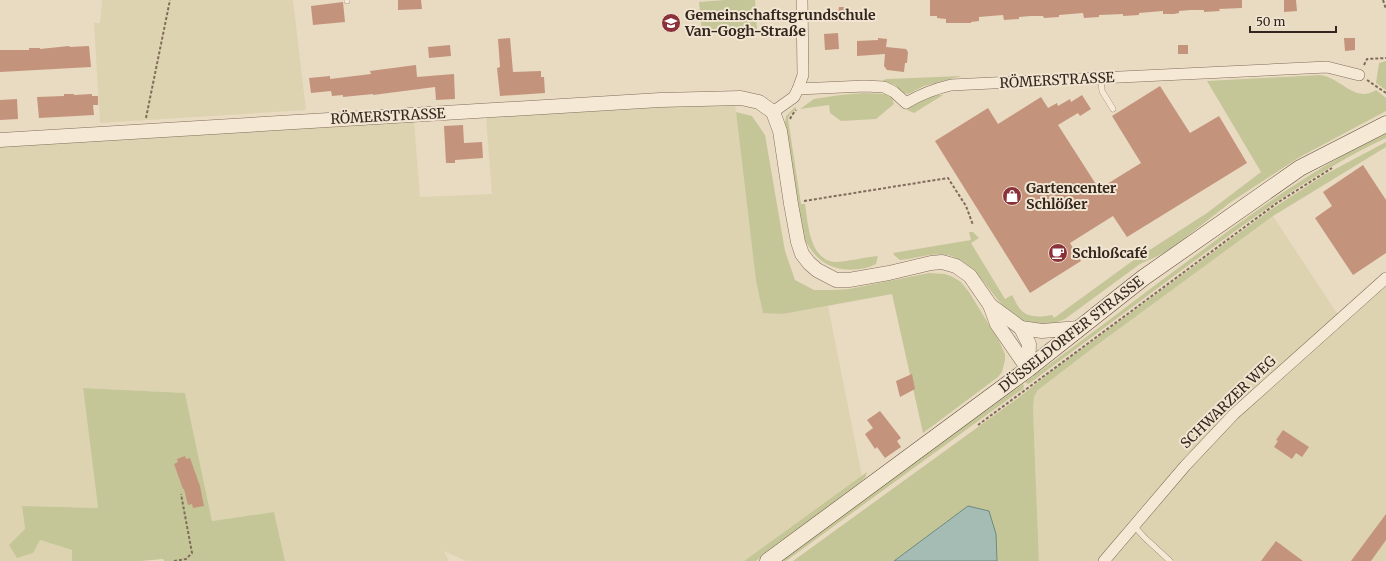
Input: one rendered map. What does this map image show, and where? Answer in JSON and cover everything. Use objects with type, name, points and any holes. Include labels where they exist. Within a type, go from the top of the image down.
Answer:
[{"type":"main road","name":"DÜSSELDORFER STRASSE","points":[[768,561],[1028,369],[1143,278],[1300,168],[1386,124]]},
{"type":"street","points":[[802,0],[803,75],[794,96],[772,112],[780,132],[791,204],[798,242],[802,254],[817,270],[836,280],[849,280],[889,273],[930,263],[942,262],[956,266],[970,276],[990,305],[997,324],[1028,369]]},
{"type":"street","name":"RÖMERSTRASSE","points":[[798,89],[865,86],[884,87],[894,92],[906,103],[933,89],[951,85],[1327,67],[1359,75]]},
{"type":"street","name":"RÖMERSTRASSE","points":[[0,140],[660,100],[740,98],[759,102],[772,112]]},
{"type":"street","name":"SCHWARZER WEG","points":[[1104,561],[1185,466],[1234,414],[1386,278]]},
{"type":"street","points":[[990,305],[1021,328],[1029,344],[1028,369]]},
{"type":"street","points":[[1021,328],[1042,331],[1080,328]]},
{"type":"lane","points":[[1101,78],[1102,91],[1113,109]]},
{"type":"lane","points":[[1134,526],[1170,561]]},
{"type":"path","points":[[144,131],[170,0]]},
{"type":"path","points":[[1383,0],[1386,8]]},
{"type":"path","points":[[1386,58],[1367,59],[1359,75],[1386,93]]},
{"type":"path","points":[[790,120],[792,115],[798,109]]},
{"type":"path","points":[[973,428],[1277,203],[1334,167]]},
{"type":"path","points":[[802,202],[948,178],[966,206],[973,225]]},
{"type":"path","points":[[174,561],[186,559],[192,553],[181,494]]},
{"type":"shaded area","points":[[102,0],[293,0],[306,110],[100,123],[94,23],[100,23]]},
{"type":"shaded area","points":[[735,104],[756,281],[783,314],[828,306],[862,476],[744,561],[466,561],[444,551],[449,561],[285,561],[274,512],[212,521],[185,393],[83,388],[98,508],[22,507],[25,529],[40,540],[72,550],[72,561],[0,561],[0,147],[414,121],[420,197],[492,194],[486,118],[659,107]]},
{"type":"shaded area","points":[[1273,216],[1342,321],[1386,285],[1386,561],[1039,561],[1033,409],[1034,397],[1038,390]]},
{"type":"shaded area","points":[[968,506],[989,511],[996,534],[997,561],[894,561]]},
{"type":"green space","points":[[755,0],[757,30],[702,34],[699,2]]},
{"type":"green space","points":[[1386,61],[1386,90],[1376,83],[1379,63]]},
{"type":"green space","points":[[1320,75],[1334,80],[1355,92],[1362,94],[1376,90],[1386,98],[1386,111],[1298,158],[1231,202],[1172,248],[1140,264],[1065,319],[1050,325],[1041,326],[1027,323],[1015,316],[1005,307],[977,274],[966,264],[954,257],[941,254],[900,260],[893,253],[971,240],[969,232],[973,232],[979,238],[971,243],[1005,299],[1012,295],[1018,306],[1026,314],[1041,317],[1052,315],[1054,318],[1131,262],[1207,213],[1261,172],[1207,81]]},
{"type":"green space","points":[[962,76],[924,86],[908,94],[904,93],[895,85],[883,81],[887,79]]},
{"type":"green space","points":[[864,93],[885,94],[892,98],[894,104],[876,119],[841,121],[830,113],[829,105],[800,109],[814,99]]},
{"type":"green space","points":[[935,95],[943,95],[914,113],[907,110],[913,105]]},
{"type":"green space","points":[[795,107],[796,109],[790,114],[788,119],[801,204],[805,204],[811,239],[815,248],[826,260],[835,262],[878,256],[876,264],[870,267],[849,270],[828,265],[819,259],[804,239],[784,129],[786,116]]},
{"type":"green space","points":[[736,112],[752,116],[765,135],[785,251],[795,280],[814,290],[834,290],[849,289],[929,273],[945,274],[953,277],[961,282],[969,292],[999,341],[1005,354],[1002,372],[998,377],[923,433],[892,294],[783,314],[763,313],[756,281]]},
{"type":"green space","points":[[1386,133],[1386,138],[1331,167],[1279,200],[1030,383],[1028,384],[1025,382],[1267,203],[1313,173],[1361,145]]},
{"type":"green space","points":[[1386,142],[1386,147],[1273,216],[1038,390],[1034,397],[1033,409],[1039,561],[997,561],[996,534],[968,506],[894,561],[793,561],[1018,398],[1052,371],[1269,211],[1324,175]]},
{"type":"green space","points":[[1023,384],[1023,389],[786,561],[778,561]]},
{"type":"green space","points":[[83,388],[185,393],[212,521],[274,512],[285,561],[164,561],[163,559],[141,561],[72,561],[72,550],[40,540],[33,553],[17,558],[9,545],[25,529],[22,506],[98,508]]},
{"type":"green space","points":[[867,472],[865,478],[756,561],[744,561]]},
{"type":"building","points":[[398,0],[421,0],[422,9],[398,10]]},
{"type":"building","points":[[930,0],[1242,0],[1242,8],[1219,9],[1220,11],[1204,12],[1204,10],[1179,11],[1179,13],[1174,14],[1163,14],[1163,11],[1123,16],[1123,14],[1099,15],[1099,17],[1084,18],[1083,13],[1059,15],[1059,17],[1044,18],[1043,16],[1031,16],[1019,17],[1019,19],[1004,20],[1003,15],[979,17],[979,21],[971,23],[946,23],[946,19],[937,18],[937,16],[930,16]]},
{"type":"building","points":[[1284,0],[1296,0],[1297,11],[1284,12]]},
{"type":"building","points":[[343,2],[345,22],[313,25],[311,6]]},
{"type":"building","points":[[839,7],[849,7],[849,16],[838,16]]},
{"type":"building","points":[[838,33],[839,49],[825,50],[824,34]]},
{"type":"building","points":[[510,38],[513,72],[541,71],[541,77],[544,77],[545,93],[500,96],[497,68],[500,67],[498,39]]},
{"type":"building","points":[[878,38],[887,39],[886,47],[906,49],[908,52],[904,72],[887,70],[884,66],[885,54],[857,56],[857,41],[878,40]]},
{"type":"building","points":[[1344,38],[1355,38],[1355,50],[1345,51]]},
{"type":"building","points":[[450,45],[451,56],[429,58],[428,47]]},
{"type":"building","points":[[1178,45],[1188,45],[1188,54],[1178,54]]},
{"type":"building","points":[[69,46],[89,46],[91,67],[0,72],[0,50],[29,50],[29,48],[40,49]]},
{"type":"building","points":[[416,65],[417,77],[454,74],[455,99],[436,100],[435,87],[373,95],[343,97],[343,95],[332,96],[331,91],[311,93],[309,78],[330,76],[330,79],[371,74],[370,71]]},
{"type":"building","points":[[1160,86],[1190,133],[1219,116],[1247,163],[1127,237],[1113,216],[1070,243],[1081,261],[1030,293],[935,141],[988,108],[998,124],[1041,97],[1048,108],[1057,103],[1058,106],[1070,99],[1071,102],[1082,95],[1091,109],[1080,116],[1078,113],[1058,125],[1099,189],[1141,163],[1112,116]]},
{"type":"building","points":[[64,94],[92,94],[92,96],[98,96],[98,105],[93,105],[94,115],[39,118],[37,97],[64,96]]},
{"type":"building","points":[[17,99],[18,119],[0,120],[0,100]]},
{"type":"building","points":[[463,125],[464,143],[482,142],[483,158],[455,160],[455,163],[446,163],[444,126]]},
{"type":"building","points":[[1363,165],[1386,200],[1386,253],[1353,275],[1315,218],[1332,206],[1323,192]]},
{"type":"building","points":[[912,374],[915,389],[900,397],[896,381]]},
{"type":"building","points":[[880,411],[901,438],[897,441],[901,447],[885,458],[877,447],[875,449],[865,434],[873,428],[867,420]]},
{"type":"building","points":[[1283,430],[1309,447],[1302,457],[1296,453],[1292,459],[1274,447],[1278,441],[1276,440]]},
{"type":"building","points":[[185,456],[186,459],[190,458],[200,486],[204,506],[193,508],[192,504],[188,505],[184,489],[174,464],[178,462],[177,459]]},
{"type":"building","points":[[1386,514],[1386,540],[1371,561],[1351,561]]},
{"type":"building","points":[[1276,541],[1303,561],[1261,561]]},
{"type":"place","name":"Gemeinschaftsgrundschule Van-Gogh-Straße","points":[[671,23]]},
{"type":"place","name":"Gartencenter Schlößer","points":[[1012,196]]},
{"type":"place","name":"Schloßcafé","points":[[1058,253]]}]
